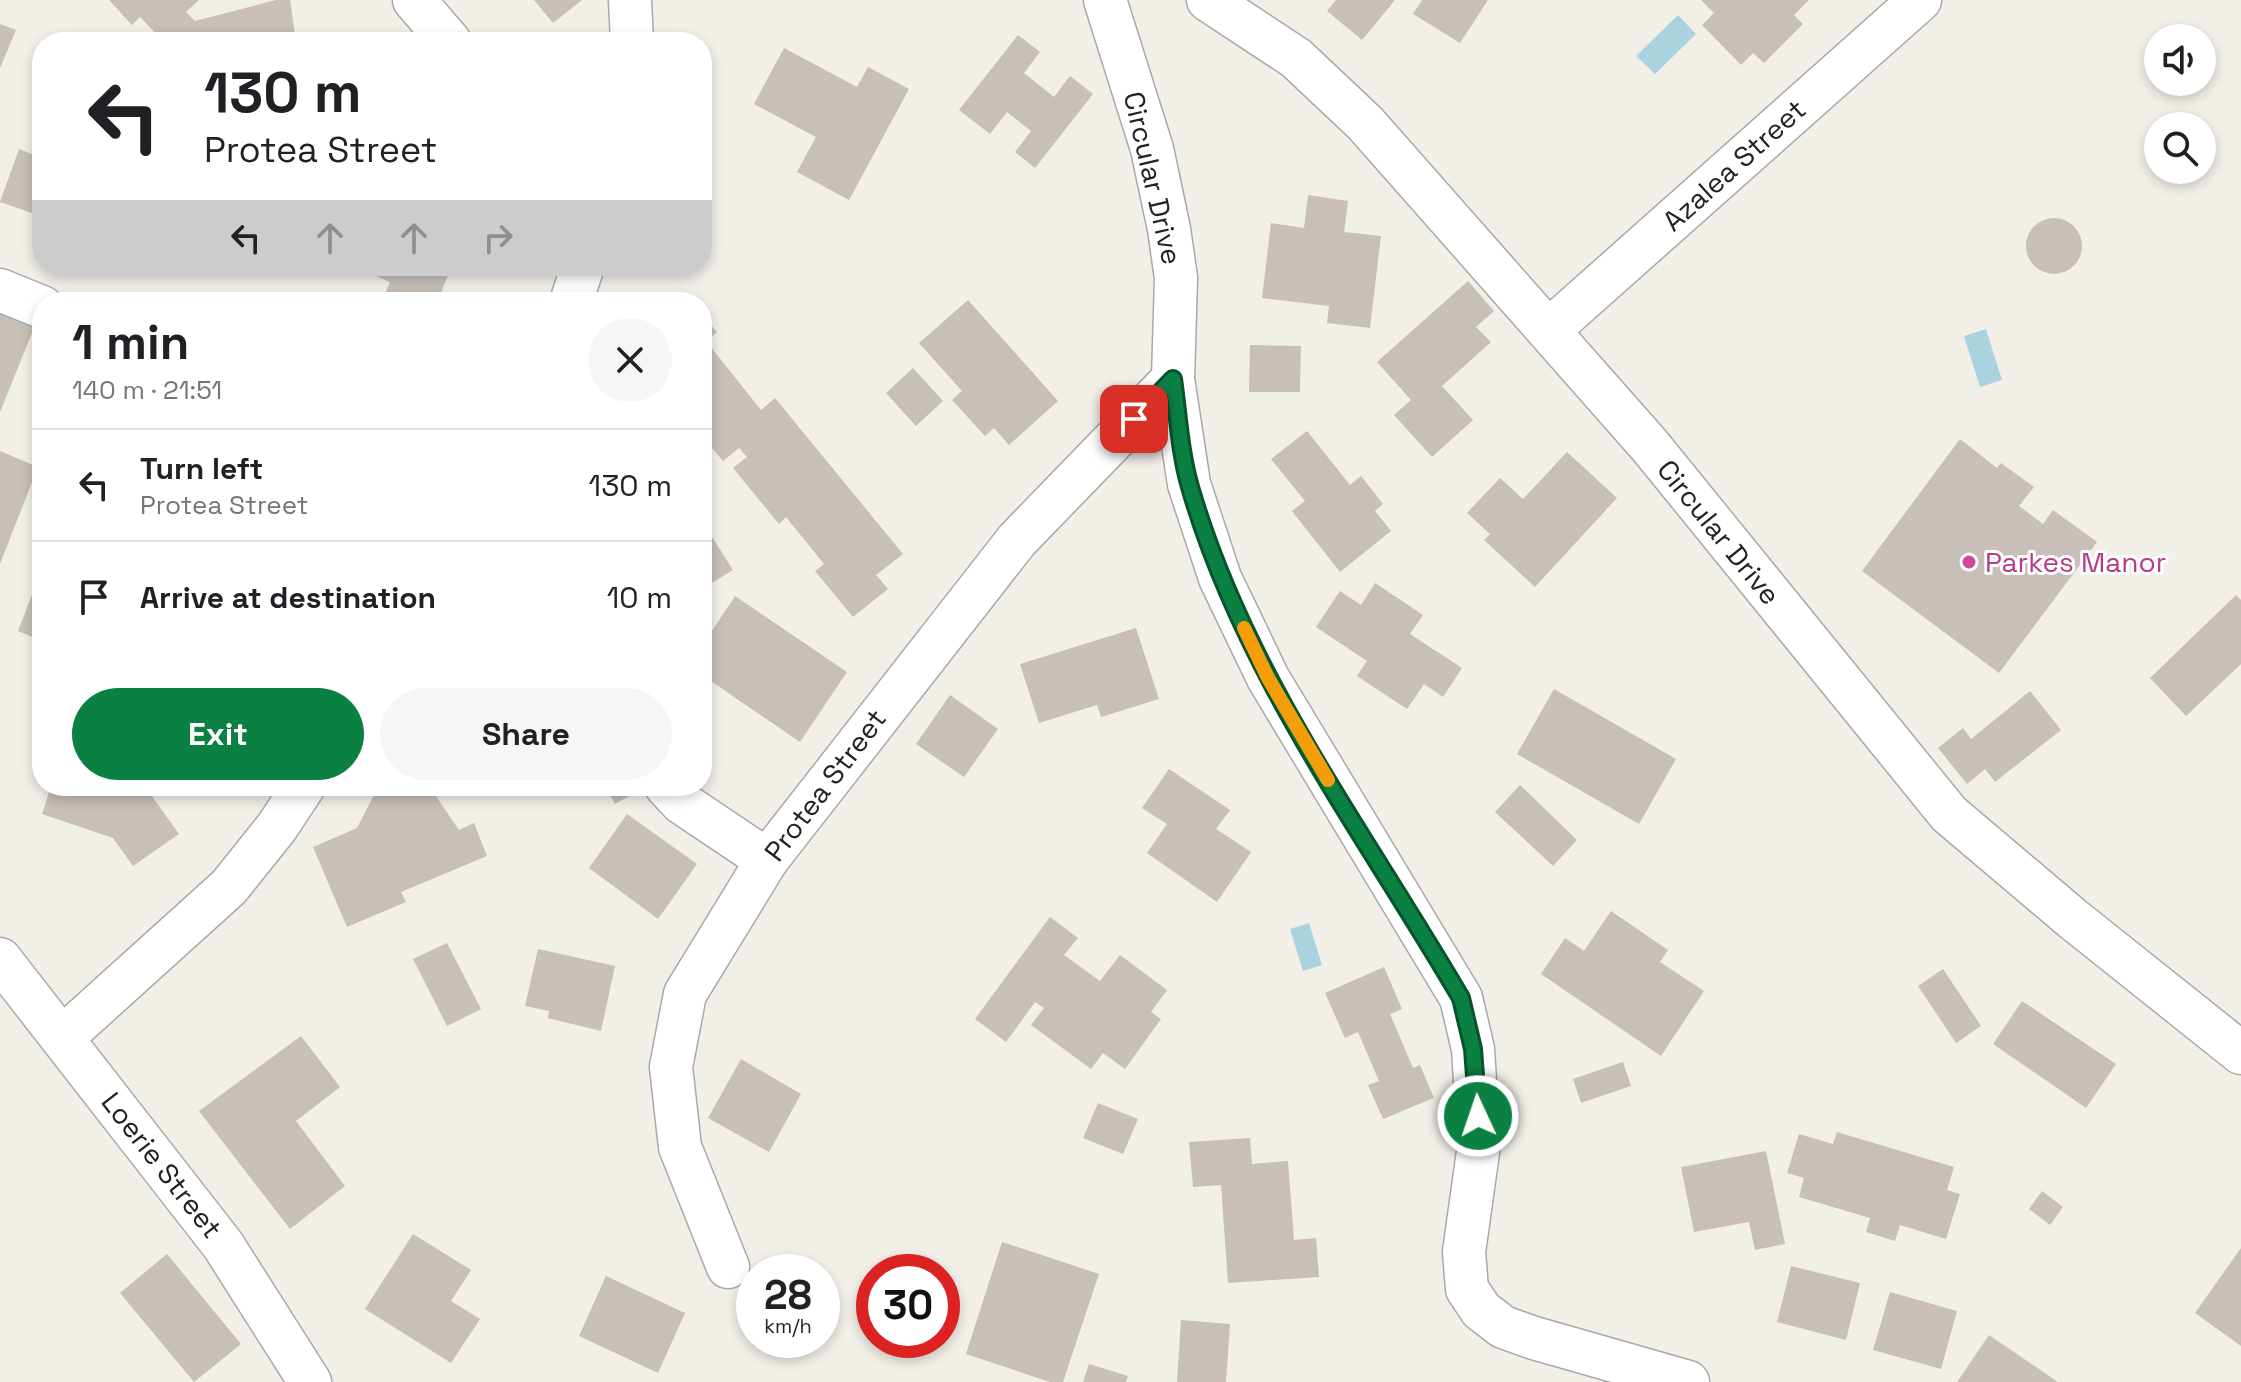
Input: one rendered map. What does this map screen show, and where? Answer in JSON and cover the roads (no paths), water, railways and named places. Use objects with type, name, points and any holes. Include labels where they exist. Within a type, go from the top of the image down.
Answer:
[{"type":"street","points":[[414,0],[441,32]]},
{"type":"street","points":[[630,0],[632,32]]},
{"type":"street","name":"Circular Drive","points":[[1105,0],[1152,149],[1169,229],[1176,278],[1173,379],[1189,484],[1220,578],[1268,678],[1461,998],[1473,1049],[1479,1145],[1464,1252],[1467,1289],[1481,1310],[1503,1327],[1688,1382]]},
{"type":"street","name":"Circular Drive","points":[[1208,0],[1296,58],[1365,123],[1650,446],[1949,814],[2073,919],[2233,1034]]},
{"type":"street","name":"Azalea Street","points":[[1549,330],[1920,0]]},
{"type":"street","points":[[0,290],[32,303]]},
{"type":"street","name":"Protea Street","points":[[728,1267],[680,1147],[671,1067],[685,994],[767,860],[1017,540],[1173,379]]},
{"type":"street","points":[[63,1037],[229,887],[297,796]]},
{"type":"street","points":[[675,796],[767,860]]},
{"type":"street","name":"Loerie Street","points":[[0,959],[223,1245],[310,1382]]},
{"type":"water","points":[[1678,15],[1696,34],[1655,74],[1636,56]]},
{"type":"water","points":[[1986,329],[2002,380],[1980,387],[1964,336]]},
{"type":"water","points":[[1309,923],[1322,965],[1303,971],[1290,929]]},
{"type":"place","name":"Parkes Manor","points":[[1969,562]]}]
